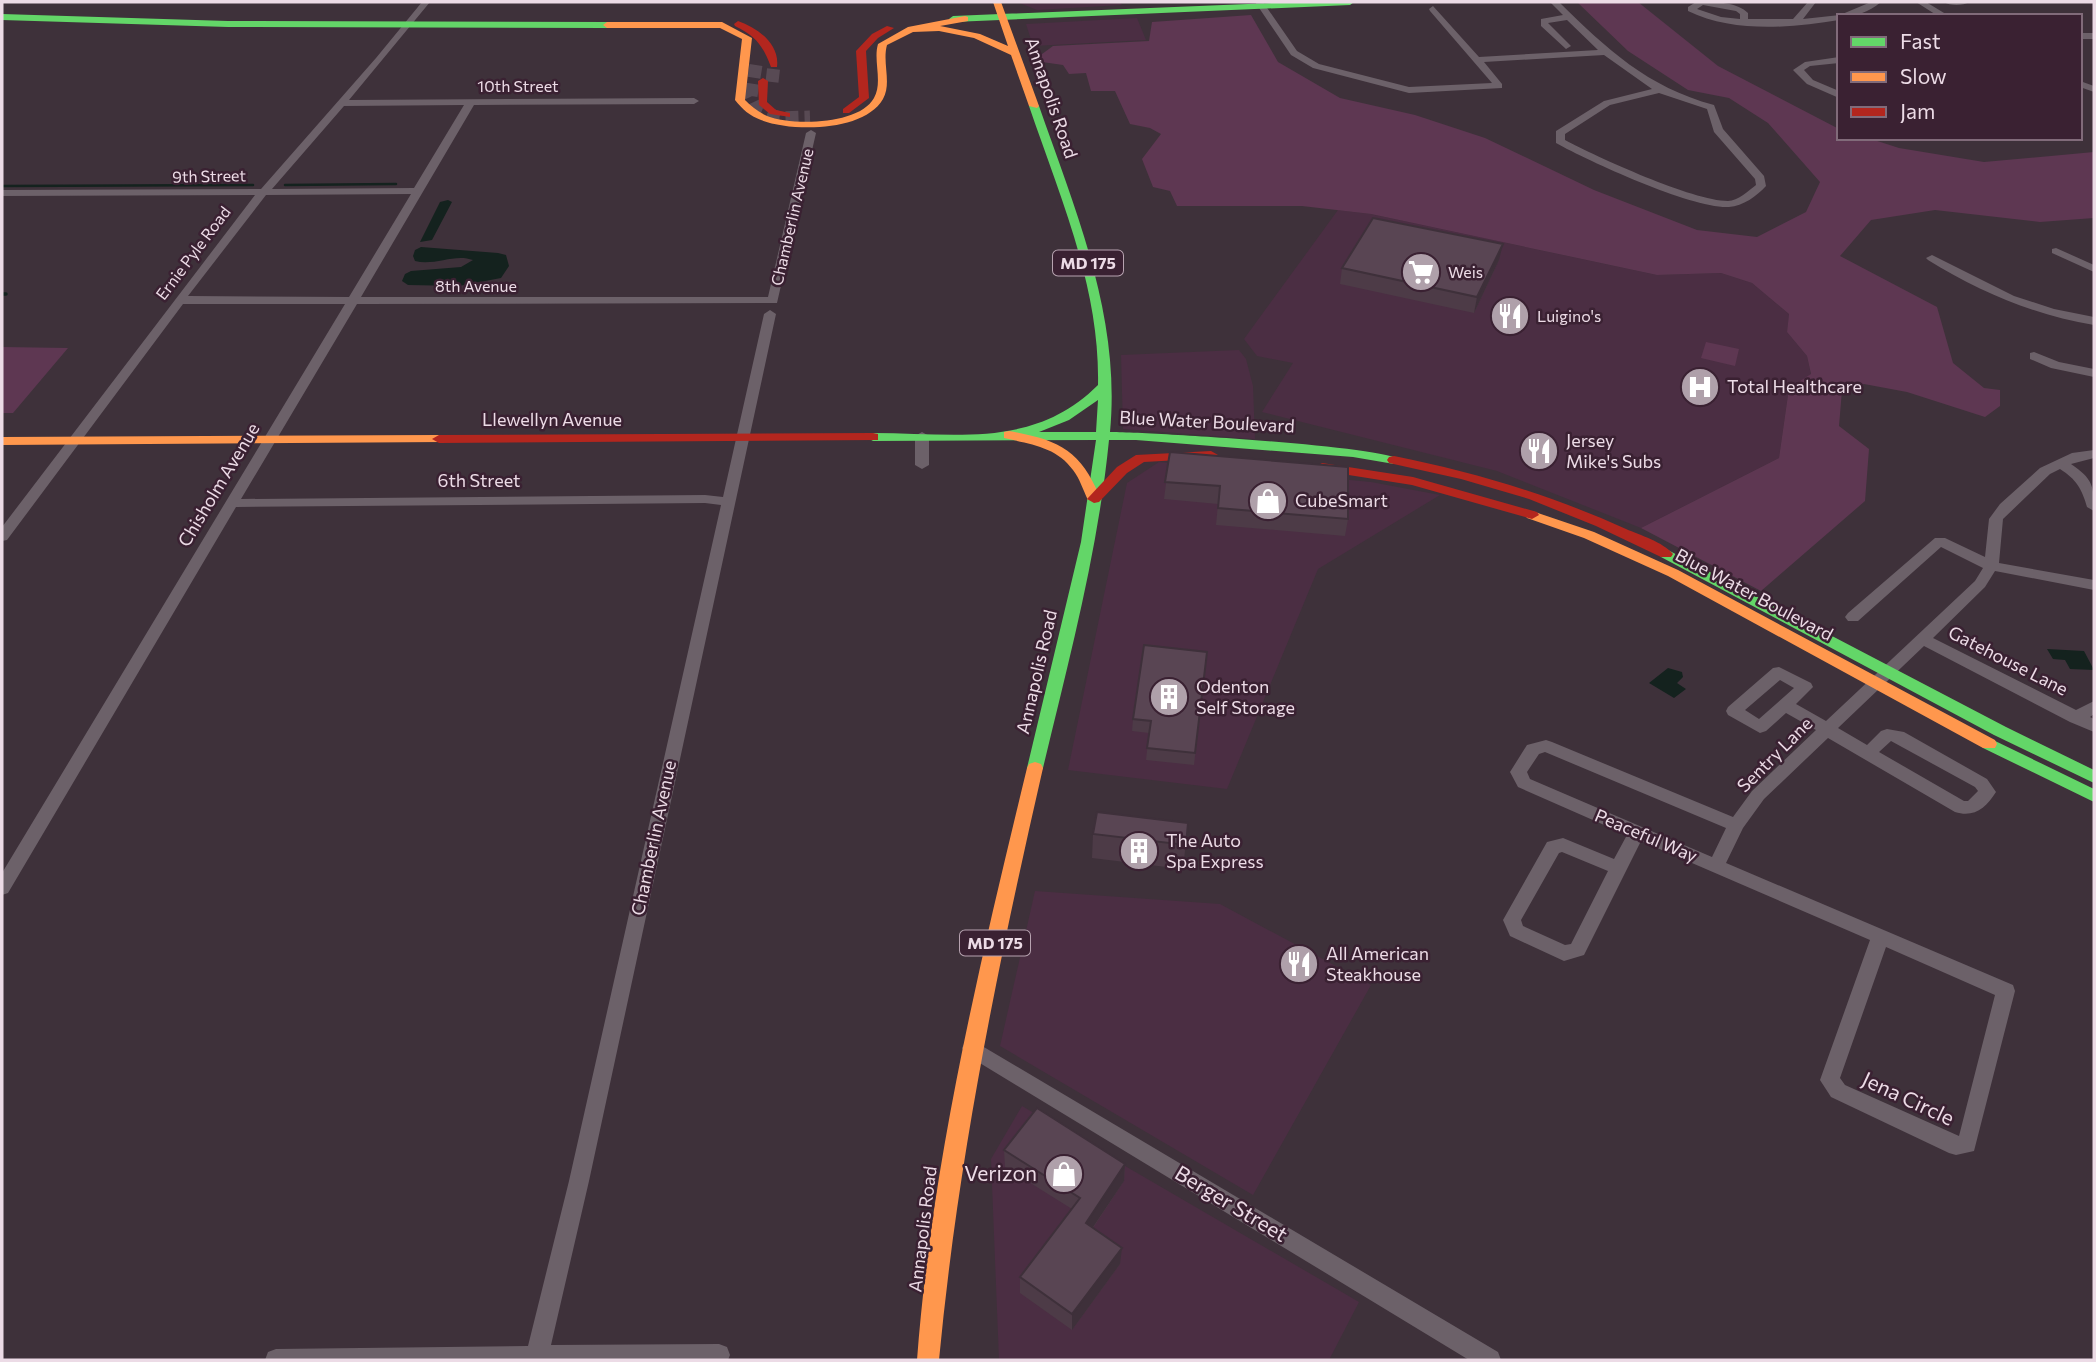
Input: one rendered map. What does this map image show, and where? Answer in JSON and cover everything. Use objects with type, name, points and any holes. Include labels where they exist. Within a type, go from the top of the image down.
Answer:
[{"type":"street","name":"Ernie Pyle Road","points":[[2,537],[264,191],[426,2]]},
{"type":"street","name":"Annapolis Road","points":[[928,1360],[940,1235],[972,1048],[1094,499],[1102,436],[1102,337],[1093,283],[997,2]]},
{"type":"street","points":[[1111,12],[1240,2]]},
{"type":"street","points":[[2,14],[408,26],[706,19],[742,25],[771,48],[766,72],[771,103],[810,125],[860,103],[866,91],[859,58],[866,43],[878,34],[915,22],[1260,4],[1350,2]]},
{"type":"street","points":[[1554,2],[1633,76],[1683,101],[1711,107],[1718,130],[1762,182],[1760,186],[1737,203],[1720,203],[1635,174],[1560,141],[1560,133],[1607,103],[1659,90]]},
{"type":"street","points":[[1744,21],[1744,13],[1739,9],[1702,2],[1691,9],[1697,13],[1744,21],[1795,23],[1837,17]]},
{"type":"street","points":[[1795,23],[1812,2]]},
{"type":"street","points":[[1851,14],[1877,2]]},
{"type":"street","points":[[1920,2],[1941,14]]},
{"type":"street","points":[[1948,2],[1965,2]]},
{"type":"street","points":[[1260,4],[1299,57],[1325,68],[1399,88],[1420,90],[1499,86],[1433,9]]},
{"type":"street","points":[[2,14],[105,22],[408,26],[722,25],[747,38],[740,100],[744,107],[765,119],[799,124],[844,120],[869,109],[880,99],[880,49],[890,38],[911,29],[965,19]]},
{"type":"street","points":[[1566,46],[1544,24],[1544,20],[1570,18]]},
{"type":"street","points":[[911,29],[932,27],[971,30],[1015,53]]},
{"type":"street","points":[[1477,60],[1605,52]]},
{"type":"street","points":[[1837,60],[1808,64],[1798,70],[1810,82],[1837,94]]},
{"type":"street","name":"10th Street","points":[[342,103],[694,101]]},
{"type":"street","name":"Chisholm Avenue","points":[[2,888],[471,102]]},
{"type":"street","name":"Chamberlin Avenue","points":[[773,301],[810,125]]},
{"type":"street","name":"9th Street","points":[[2,193],[418,191]]},
{"type":"street","points":[[2056,251],[2094,269]]},
{"type":"street","points":[[1932,258],[2000,296],[2047,311],[2094,321]]},
{"type":"street","name":"8th Avenue","points":[[179,300],[773,301]]},
{"type":"street","name":"Chamberlin Avenue","points":[[536,1359],[579,1181],[770,314]]},
{"type":"street","points":[[2034,356],[2055,365],[2094,373]]},
{"type":"street","points":[[1009,435],[1038,429],[1075,416],[1103,387]]},
{"type":"street","points":[[1009,435],[1046,443],[1069,454],[1080,464],[1094,499],[1122,470],[1141,458],[1211,456]]},
{"type":"street","points":[[922,436],[922,465]]},
{"type":"street","name":"Llewellyn Avenue","points":[[2,441],[1102,436]]},
{"type":"street","name":"Blue Water Boulevard","points":[[1102,436],[1133,448],[1380,474],[1500,503],[1640,556],[1882,677],[2094,777]]},
{"type":"street","name":"Blue Water Boulevard","points":[[1102,436],[1305,447],[1405,462],[1486,481],[1548,501],[1621,530],[1882,677],[2013,757],[2094,796]]},
{"type":"street","points":[[1991,566],[1996,519],[2005,507],[2060,463],[2094,454]]},
{"type":"street","points":[[2060,463],[2085,481],[2094,507]]},
{"type":"street","name":"6th Street","points":[[231,503],[705,499],[727,502]]},
{"type":"street","points":[[1853,617],[1940,541],[1991,566],[2094,585]]},
{"type":"street","name":"Sentry Lane","points":[[1716,866],[1736,825],[1758,795],[1980,584],[1991,566]]},
{"type":"street","name":"Gatehouse Lane","points":[[1922,639],[2094,726]]},
{"type":"street","points":[[1785,705],[1961,807],[1972,808],[1988,792],[1981,783],[1898,736],[1887,735],[1868,753]]},
{"type":"street","name":"Gatehouse Lane","points":[[2076,718],[2094,707]]},
{"type":"street","name":"Peaceful Way","points":[[1736,825],[1546,746],[1533,749],[1518,772],[1524,783],[2006,991]]},
{"type":"street","points":[[1618,869],[1563,845],[1553,847],[1512,920],[1516,931],[1564,953],[1577,950],[1637,832]]},
{"type":"street","name":"Jena Circle","points":[[1880,937],[1830,1080],[1838,1091],[1956,1146],[1967,1144],[2006,991]]},
{"type":"street","name":"Berger Street","points":[[972,1048],[1490,1360]]},
{"type":"street","points":[[276,1360],[536,1359],[719,1354]]},
{"type":"shaded area","points":[[1017,2],[1120,2],[1122,5],[1037,10]]},
{"type":"shaded area","points":[[1577,2],[1638,2],[1718,66],[1837,128],[1837,140],[1874,140],[1899,148],[1984,162],[2094,152],[2094,218],[2040,222],[1935,210],[1871,220],[1840,256],[1937,307],[1953,363],[1984,388],[2000,390],[2000,406],[1985,417],[1907,392],[1864,384],[1842,390],[1839,426],[1869,449],[1865,501],[1761,591],[1641,528],[1779,458],[1789,388],[1811,374],[1807,356],[1787,332],[1789,314],[1752,283],[1721,273],[1657,275],[1371,214],[1302,206],[1177,206],[1170,191],[1153,187],[1142,159],[1161,134],[1150,128],[1130,124],[1115,91],[1091,91],[1086,73],[1069,74],[1063,65],[1042,62],[1038,57],[1053,46],[1149,41],[1152,22],[1251,15],[1278,62],[1340,98],[1415,115],[1485,138],[1594,190],[1697,230],[1757,237],[1806,212],[1820,182],[1768,123],[1729,98],[1688,90],[1628,51]]},
{"type":"shaded area","points":[[1137,18],[1146,40],[1033,46],[1026,24]]},
{"type":"shaded area","points":[[440,202],[452,202],[432,240],[420,242]]},
{"type":"shaded area","points":[[1338,210],[1371,214],[1657,275],[1721,273],[1752,283],[1789,314],[1787,332],[1807,356],[1811,375],[1789,388],[1779,458],[1641,528],[1497,471],[1262,412],[1293,363],[1257,356],[1244,339]]},
{"type":"shaded area","points":[[421,247],[498,253],[506,255],[509,266],[501,278],[459,286],[408,285],[402,281],[405,274],[411,271],[461,267],[473,260],[459,258],[415,261],[415,250]]},
{"type":"shaded area","points":[[1706,342],[1739,349],[1735,366],[1701,358]]},
{"type":"shaded area","points":[[2,347],[68,348],[13,413],[2,413]]},
{"type":"shaded area","points":[[1239,350],[1246,359],[1253,386],[1255,439],[1123,429],[1121,355]]},
{"type":"shaded area","points":[[1159,462],[1371,482],[1440,495],[1318,569],[1227,789],[1068,770],[1127,483]]},
{"type":"shaded area","points":[[2047,649],[2084,651],[2094,670],[2070,669],[2065,660],[2053,659]]},
{"type":"shaded area","points":[[1668,668],[1682,672],[1683,677],[1677,683],[1686,689],[1674,698],[1649,683]]},
{"type":"shaded area","points":[[1035,891],[1220,904],[1371,985],[1253,1195],[1000,1046]]},
{"type":"shaded area","points":[[1022,1106],[1359,1302],[1329,1360],[999,1360],[991,1159]]},
{"type":"building","name":"Weis","points":[[1373,218],[1503,244],[1477,297],[1342,268]]},
{"type":"building","name":"CubeSmart","points":[[1170,452],[1348,467],[1348,519],[1218,508],[1220,486],[1165,482]]},
{"type":"building","name":"Odenton Self Storage","points":[[1144,645],[1207,652],[1195,753],[1147,748],[1151,721],[1133,719]]},
{"type":"building","points":[[1097,812],[1188,823],[1186,845],[1093,834]]},
{"type":"building","points":[[1037,1108],[1125,1164],[1086,1223],[1122,1248],[1072,1314],[1020,1277],[1080,1198],[1004,1150]]},
{"type":"waterway","points":[[285,185],[396,184]]},
{"type":"waterway","points":[[2,186],[253,185]]},
{"type":"tunnel","points":[[756,65],[751,96],[757,109],[779,118],[810,117]]},
{"type":"tunnel","points":[[772,82],[774,65]]},
{"type":"traffic: fast","points":[[953,19],[1350,2]]},
{"type":"traffic: fast","points":[[2,17],[228,24],[607,25]]},
{"type":"traffic: fast","points":[[1034,106],[1071,209],[1094,287],[1104,369],[1104,425],[1088,542],[1035,768]]},
{"type":"traffic: fast","points":[[1018,434],[1065,418],[1103,387]]},
{"type":"traffic: fast","points":[[873,437],[1136,436],[1353,453],[1394,460]]},
{"type":"traffic: fast","points":[[1666,554],[2000,731],[2094,777]]},
{"type":"traffic: fast","points":[[1989,744],[2094,796]]},
{"type":"traffic: slow","points":[[997,2],[1034,106]]},
{"type":"traffic: slow","points":[[607,25],[722,25],[747,38],[740,100],[758,116],[766,119],[810,124],[844,120],[871,108],[881,92],[880,58],[883,44],[911,29],[965,19]]},
{"type":"traffic: slow","points":[[911,29],[952,30],[990,41],[1015,53]]},
{"type":"traffic: slow","points":[[1009,435],[1052,446],[1072,459],[1087,481],[1093,497]]},
{"type":"traffic: slow","points":[[2,441],[439,439]]},
{"type":"traffic: slow","points":[[1532,515],[1589,535],[1673,573],[1989,744]]},
{"type":"traffic: slow","points":[[928,1360],[935,1284],[956,1135],[985,989],[1035,768]]},
{"type":"traffic: jam","points":[[738,24],[767,44],[774,65]]},
{"type":"traffic: jam","points":[[846,111],[864,98],[861,51],[875,36],[890,28]]},
{"type":"traffic: jam","points":[[763,81],[762,103],[773,112],[787,115]]},
{"type":"traffic: jam","points":[[439,439],[873,437]]},
{"type":"traffic: jam","points":[[1094,499],[1122,470],[1141,458],[1211,455]]},
{"type":"traffic: jam","points":[[1394,460],[1465,476],[1534,496],[1601,523],[1666,554]]},
{"type":"traffic: jam","points":[[1322,467],[1413,481],[1532,515]]},
{"type":"place","name":"Weis","points":[[1421,272]]},
{"type":"place","name":"Luigino's","points":[[1510,316]]},
{"type":"place","name":"Total Healthcare","points":[[1700,387]]},
{"type":"place","name":"Jersey Mike's Subs","points":[[1539,451]]},
{"type":"place","name":"CubeSmart","points":[[1268,501]]},
{"type":"place","name":"Odenton Self Storage","points":[[1169,697]]},
{"type":"place","name":"The Auto Spa Express","points":[[1139,851]]},
{"type":"place","name":"All American Steakhouse","points":[[1299,964]]},
{"type":"place","name":"Verizon","points":[[1064,1174]]}]
